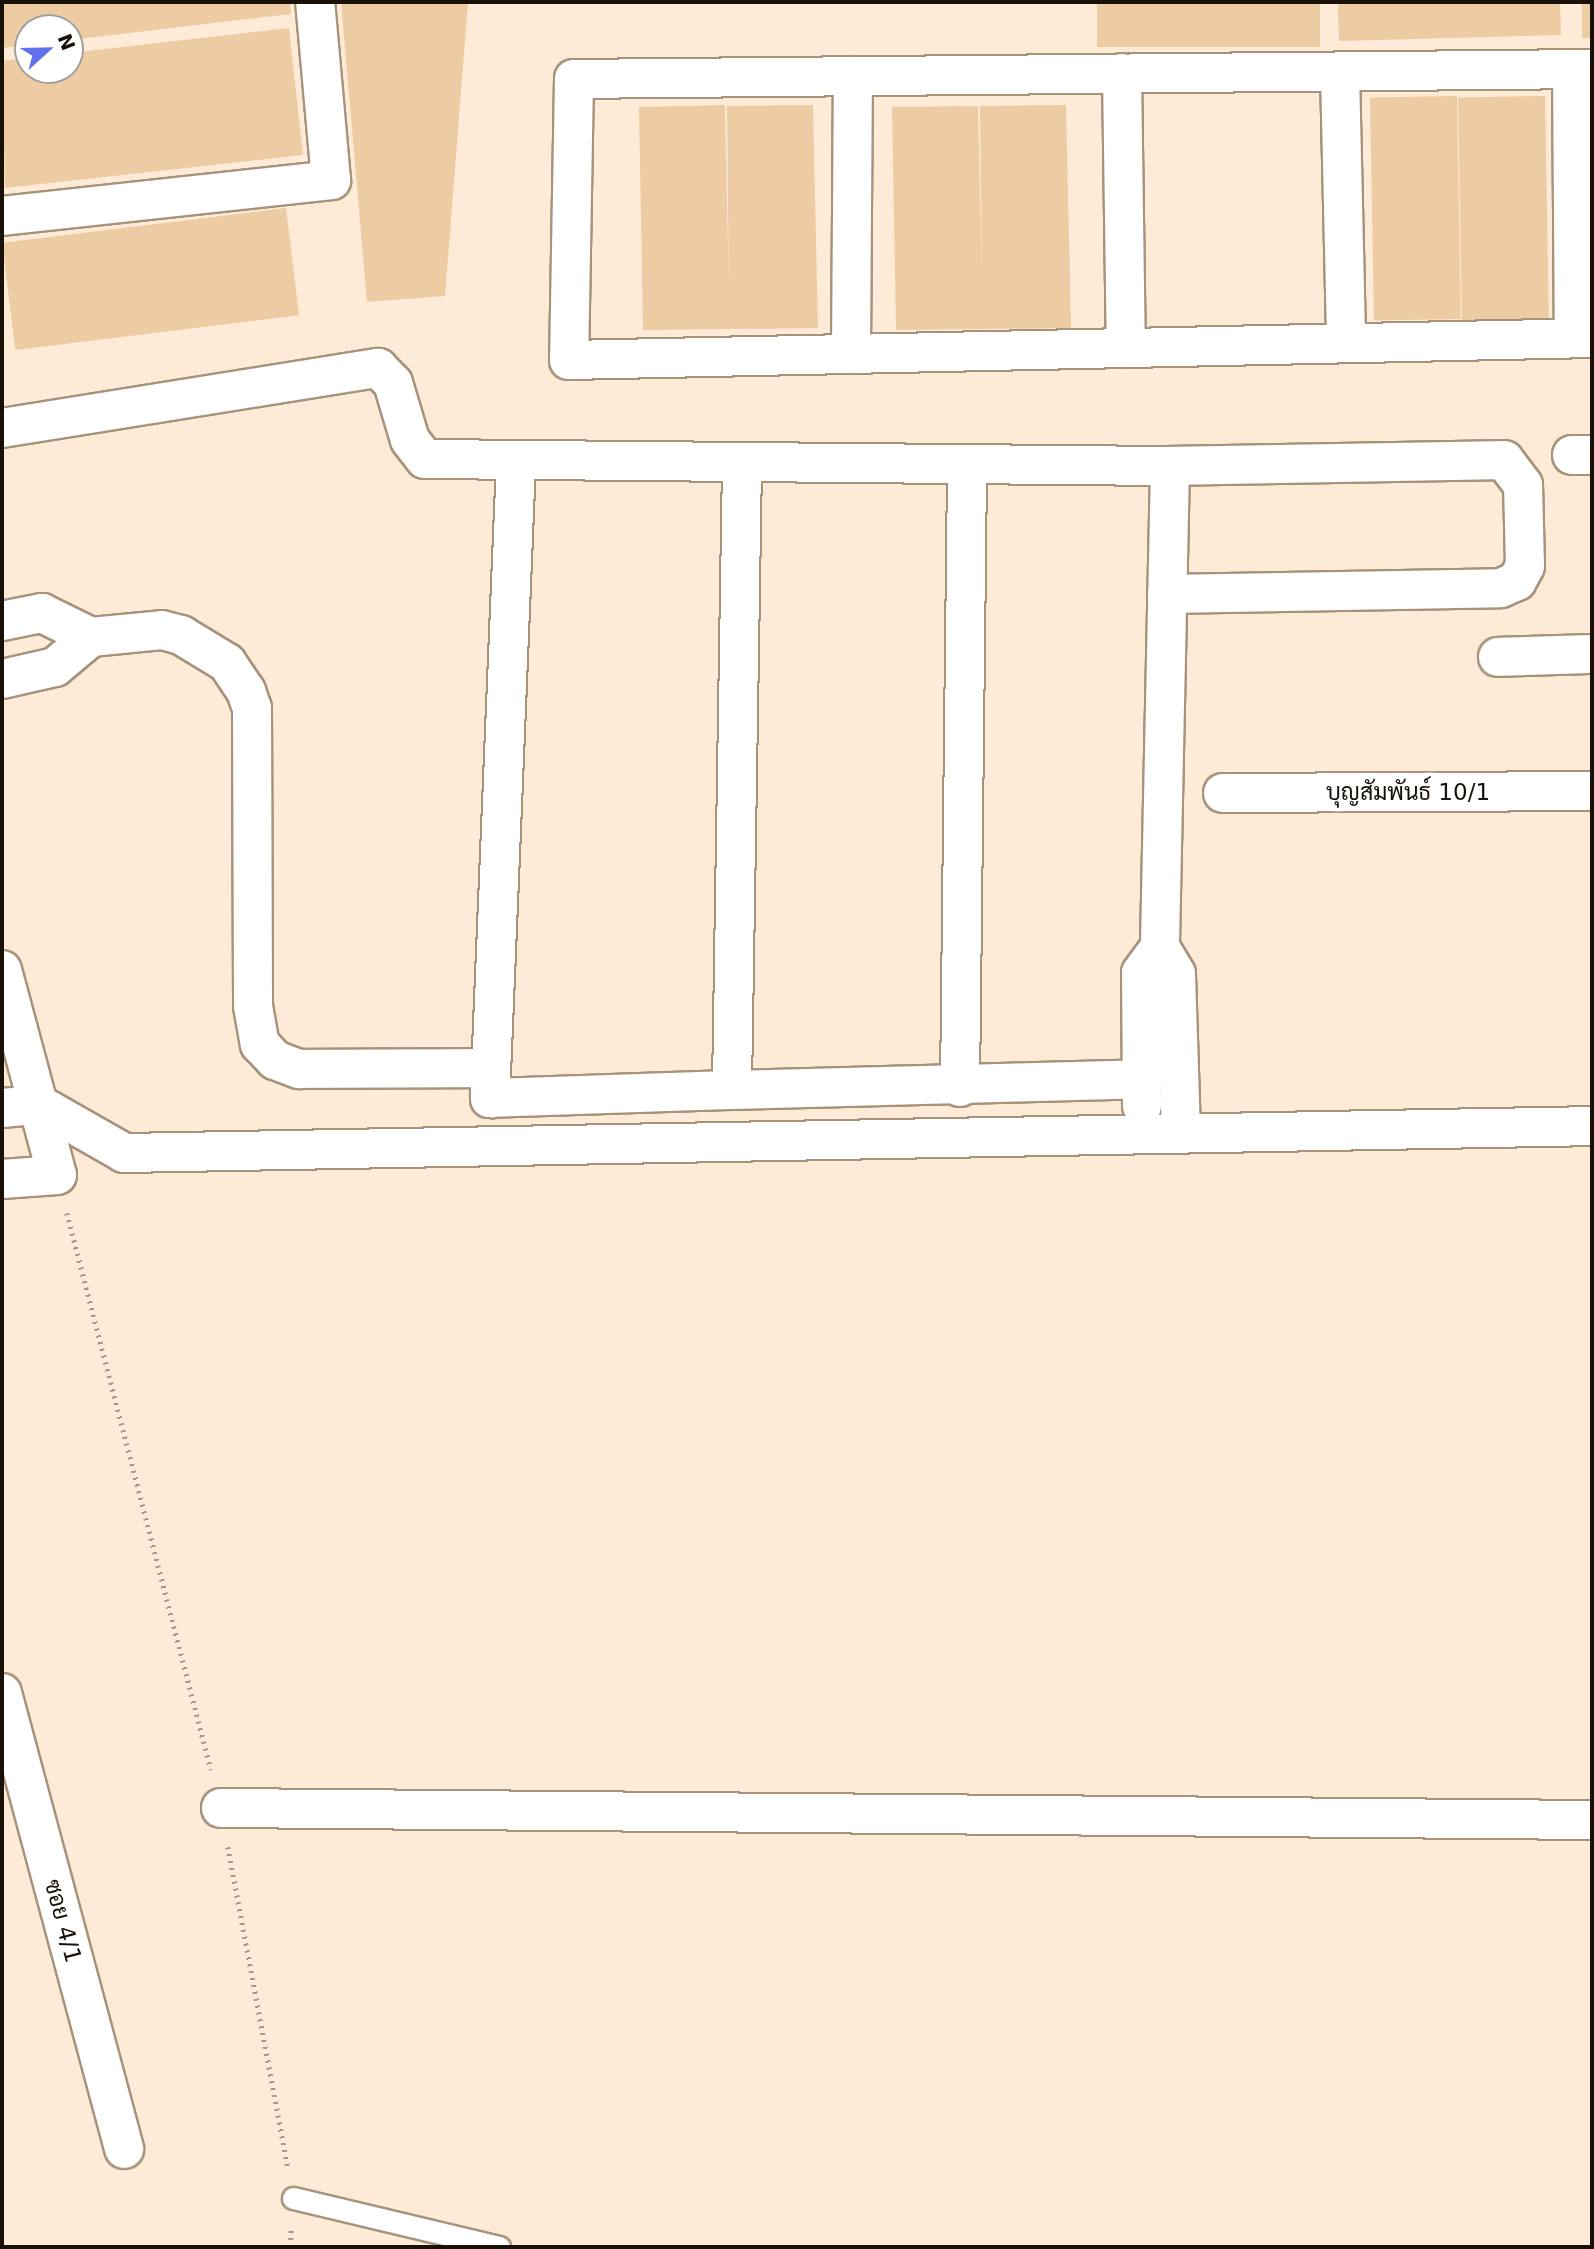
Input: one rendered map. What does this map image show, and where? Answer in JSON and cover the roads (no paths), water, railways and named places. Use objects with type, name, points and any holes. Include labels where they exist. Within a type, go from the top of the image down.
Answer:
[{"type":"street","points":[[2,216],[331,180],[314,2]]},
{"type":"street","points":[[1582,69],[1583,338],[569,360],[574,79],[1582,69]]},
{"type":"street","points":[[1340,72],[1346,343]]},
{"type":"street","points":[[1122,74],[1126,348]]},
{"type":"street","points":[[851,354],[853,76]]},
{"type":"street","points":[[2,428],[377,368],[393,383],[410,440],[425,459],[967,467],[1504,460],[1523,485],[1525,566],[1517,581],[1501,588],[1167,594]]},
{"type":"street","points":[[516,462],[490,1098],[732,1090],[960,1087],[1142,1079]]},
{"type":"street","points":[[732,1090],[742,464]]},
{"type":"street","points":[[1170,466],[1160,947],[1176,974],[1181,1133]]},
{"type":"street","points":[[960,1087],[967,467]]},
{"type":"street","points":[[2,621],[42,613],[91,637],[162,630],[181,635],[227,663],[246,691],[252,708],[253,1006],[260,1044],[275,1060],[299,1069],[491,1068]]},
{"type":"street","points":[[2,679],[55,667],[91,637]]},
{"type":"street","points":[[1499,657],[1592,654]]},
{"type":"street","name":"บุญสัมพันธ์ 10/1","points":[[1223,793],[1592,792]]},
{"type":"street","points":[[1142,1134],[1140,973],[1160,947]]},
{"type":"street","points":[[2,970],[57,1175],[2,1180]]},
{"type":"street","points":[[2,1108],[40,1105],[124,1153],[1592,1126]]},
{"type":"street","name":"ซอย 4/1","points":[[2,1693],[124,2149]]},
{"type":"street","points":[[221,1808],[1592,1820]]},
{"type":"lane","points":[[293,2198],[499,2247]]}]
